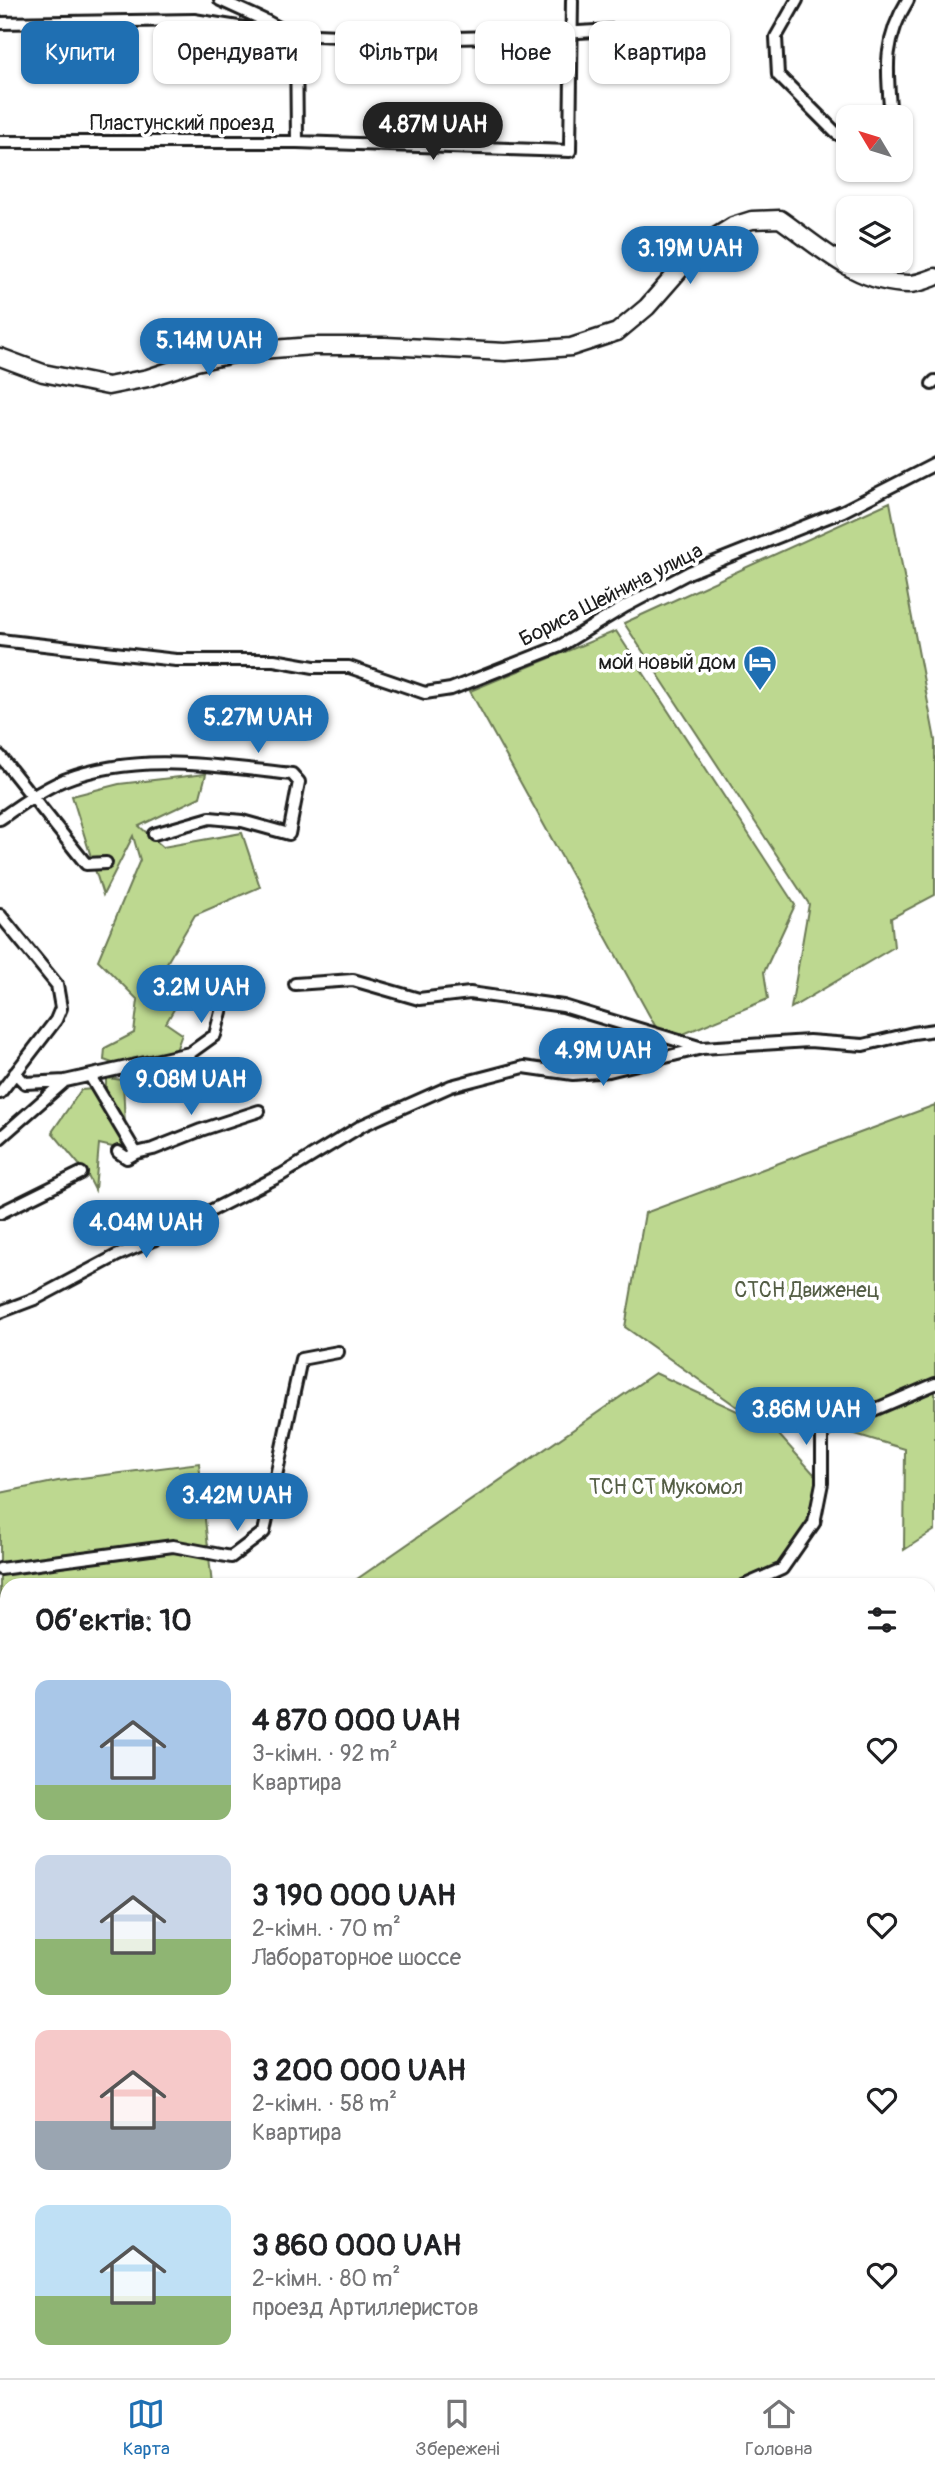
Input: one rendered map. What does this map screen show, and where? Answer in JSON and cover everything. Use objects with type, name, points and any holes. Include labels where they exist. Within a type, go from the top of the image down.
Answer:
[{"type":"main road","points":[[0,357],[43,373],[108,386],[247,351],[312,346],[385,346],[505,352],[571,347],[617,332],[648,307],[683,266],[717,236],[733,226],[752,220],[780,219],[839,264],[879,280],[911,284],[935,277]]},
{"type":"street","points":[[220,0],[266,21]]},
{"type":"street","points":[[572,0],[573,21]]},
{"type":"street","points":[[797,0],[776,37],[778,75],[836,133]]},
{"type":"street","points":[[890,105],[887,48],[908,0]]},
{"type":"street","points":[[0,23],[200,21]]},
{"type":"street","points":[[321,34],[414,39],[475,36]]},
{"type":"street","name":"Пластунский проезд","points":[[0,142],[297,142],[296,84]]},
{"type":"street","points":[[297,142],[570,151],[572,84]]},
{"type":"street","name":"Бориса Шейнина улица","points":[[0,640],[176,660],[274,660],[314,667],[349,667],[425,693],[451,689],[560,646],[626,606],[691,572],[843,511],[935,464]]},
{"type":"street","points":[[0,756],[86,864],[106,863]]},
{"type":"street","points":[[0,818],[32,796],[65,780],[118,766],[151,762],[292,774],[299,782],[289,834],[242,821],[210,818],[155,834]]},
{"type":"street","points":[[0,915],[57,985],[61,1008],[56,1020],[7,1078],[0,1093]]},
{"type":"street","points":[[295,984],[353,981],[419,999],[470,993],[563,1006],[702,1048]]},
{"type":"street","points":[[7,1078],[25,1083],[65,1081],[190,1053],[215,1035],[223,1004]]},
{"type":"street","points":[[0,1312],[37,1298],[281,1175],[363,1125],[451,1086],[524,1067],[573,1074],[609,1071],[702,1048],[809,1041],[863,1045],[935,1030]]},
{"type":"street","points":[[90,1076],[136,1153]]},
{"type":"street","points":[[0,1138],[65,1081]]},
{"type":"street","points":[[118,1152],[127,1158],[259,1111]]},
{"type":"street","points":[[0,1213],[81,1173]]},
{"type":"street","points":[[0,1569],[173,1546],[231,1557],[264,1532],[301,1359],[338,1352]]},
{"type":"street","points":[[761,1578],[782,1569],[814,1523],[822,1483],[822,1432],[935,1384]]},
{"type":"green space","points":[[890,502],[935,740],[935,895],[891,918],[894,947],[791,1008],[809,904],[624,623]]},
{"type":"green space","points":[[616,631],[795,905],[764,972],[768,999],[664,1042],[470,691]]},
{"type":"green space","points":[[206,774],[200,797],[139,826],[163,847],[242,833],[260,887],[195,915],[155,983],[163,994],[177,979],[188,985],[166,1023],[182,1034],[175,1053],[115,1064],[104,1060],[105,1048],[134,1033],[138,1000],[98,960],[140,860],[133,836],[103,895],[72,796],[119,784]]},
{"type":"green space","points":[[106,1078],[123,1080],[126,1150],[99,1144],[95,1190],[87,1174],[52,1132],[81,1090],[106,1088]]},
{"type":"green space","name":"СТСН Движенец","points":[[935,1105],[935,1530],[904,1550],[905,1449],[822,1424],[736,1406],[625,1327],[645,1213]]},
{"type":"green space","name":"ТСН СТ Мукомол","points":[[655,1373],[772,1427],[822,1483],[795,1559],[767,1578],[359,1578]]},
{"type":"green space","points":[[199,1463],[211,1578],[0,1578],[0,1493],[58,1481]]},
{"type":"place","name":"мой новый дом","points":[[760,692]]}]
